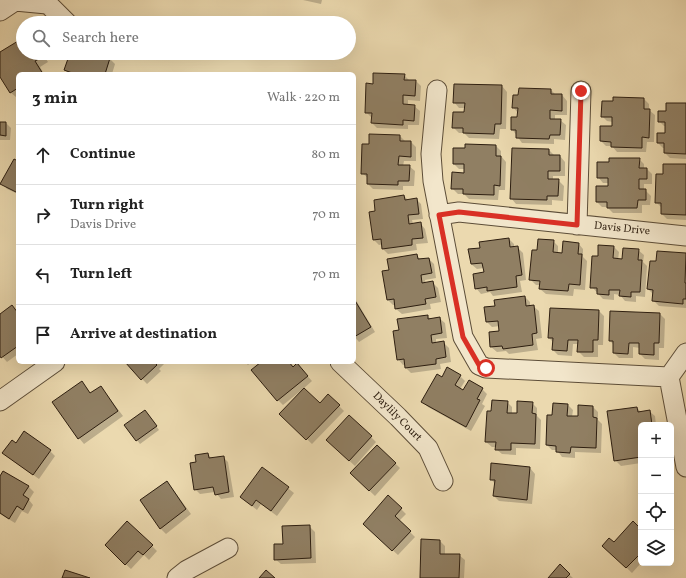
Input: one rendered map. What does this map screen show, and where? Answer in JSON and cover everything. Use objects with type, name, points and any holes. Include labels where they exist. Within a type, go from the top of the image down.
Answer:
[{"type":"street","points":[[0,11],[15,1],[45,2],[60,16]]},
{"type":"street","points":[[437,90],[432,154],[433,181],[463,337],[479,365],[486,368],[669,377]]},
{"type":"street","points":[[577,225],[581,91]]},
{"type":"street","name":"Davis Drive","points":[[439,215],[459,212],[686,236]]},
{"type":"street","points":[[686,353],[669,377],[686,467]]},
{"type":"street","points":[[0,401],[52,364]]},
{"type":"street","name":"Daylily Court","points":[[342,364],[428,448],[443,481]]},
{"type":"street","points":[[177,578],[187,570],[228,548]]},
{"type":"building","points":[[16,42],[16,60],[37,60],[35,61],[42,72],[16,72],[16,89],[10,93],[0,77],[0,52]]},
{"type":"building","points":[[68,60],[109,60],[106,72],[70,72],[64,70]]},
{"type":"building","points":[[373,73],[405,74],[404,80],[416,80],[415,96],[403,95],[403,104],[415,105],[414,121],[403,120],[403,125],[371,123],[372,113],[365,113],[366,83],[373,84]]},
{"type":"building","points":[[454,84],[502,85],[501,124],[495,124],[494,134],[463,133],[463,128],[452,128],[453,112],[464,112],[465,103],[453,103]]},
{"type":"building","points":[[519,88],[551,89],[551,94],[562,94],[562,111],[550,110],[550,119],[561,119],[560,135],[550,135],[549,139],[516,138],[516,130],[511,130],[511,117],[517,117],[518,108],[512,108],[513,95],[518,95]]},
{"type":"building","points":[[613,97],[644,98],[644,109],[650,109],[649,138],[642,137],[642,148],[611,147],[611,142],[600,141],[600,126],[612,126],[612,117],[601,117],[602,101],[613,101]]},
{"type":"building","points":[[666,103],[686,103],[686,154],[664,153],[664,143],[657,143],[657,133],[665,133],[665,122],[658,122],[658,111],[666,111]]},
{"type":"building","points":[[0,122],[6,122],[6,136],[0,135]]},
{"type":"building","points":[[369,134],[400,135],[400,141],[411,141],[411,157],[399,156],[398,165],[410,165],[409,181],[398,181],[398,185],[367,184],[367,174],[361,174],[362,144],[369,144]]},
{"type":"building","points":[[465,144],[496,145],[496,156],[501,156],[500,186],[494,185],[494,195],[463,194],[463,189],[451,189],[452,172],[464,173],[464,164],[453,164],[453,148],[465,148]]},
{"type":"building","points":[[512,148],[549,149],[549,155],[560,155],[560,171],[548,171],[548,179],[559,179],[558,196],[547,196],[547,200],[510,199]]},
{"type":"building","points":[[609,158],[640,158],[639,168],[647,168],[647,179],[639,179],[639,189],[646,189],[646,200],[638,200],[637,208],[607,208],[607,202],[596,202],[596,186],[608,186],[608,178],[597,178],[597,162],[609,162]]},
{"type":"building","points":[[14,159],[16,160],[16,192],[0,184]]},
{"type":"building","points":[[663,164],[686,164],[686,215],[661,214],[661,203],[655,203],[656,174],[663,174]]},
{"type":"building","points":[[404,195],[405,200],[417,198],[419,214],[408,215],[409,224],[421,222],[423,238],[412,239],[412,245],[382,249],[381,239],[373,240],[369,212],[375,211],[374,200]]},
{"type":"building","points":[[509,238],[510,247],[518,246],[522,275],[516,276],[517,287],[487,291],[487,287],[475,289],[473,274],[484,272],[482,263],[471,264],[468,249],[480,248],[479,242]]},
{"type":"building","points":[[538,239],[554,240],[553,252],[562,253],[563,241],[579,243],[578,254],[582,254],[580,285],[569,284],[568,291],[539,289],[540,281],[529,280],[532,250],[537,250]]},
{"type":"building","points":[[598,245],[614,246],[613,258],[622,259],[623,248],[639,249],[638,260],[642,260],[640,292],[631,292],[631,297],[619,296],[620,290],[609,290],[609,295],[597,294],[597,288],[590,288],[592,256],[598,256]]},
{"type":"building","points":[[657,251],[686,253],[686,299],[683,299],[683,304],[652,301],[653,290],[647,289],[650,261],[656,261]]},
{"type":"building","points":[[417,254],[418,259],[429,258],[432,273],[421,275],[422,283],[433,281],[436,297],[425,299],[426,304],[395,309],[394,299],[387,300],[382,271],[389,270],[387,259]]},
{"type":"building","points":[[525,296],[526,306],[534,305],[537,333],[532,334],[533,345],[503,349],[502,346],[490,347],[489,332],[499,331],[498,321],[486,322],[484,307],[495,306],[494,300]]},
{"type":"building","points":[[356,302],[371,327],[356,336]]},
{"type":"building","points":[[12,305],[16,310],[16,347],[1,358],[0,356],[0,314]]},
{"type":"building","points":[[550,308],[599,310],[598,340],[593,340],[593,352],[577,352],[578,340],[568,340],[567,351],[552,350],[553,338],[548,338]]},
{"type":"building","points":[[610,311],[660,313],[659,343],[654,343],[654,355],[639,354],[639,343],[629,343],[628,354],[613,353],[613,341],[609,341]]},
{"type":"building","points":[[428,315],[428,319],[440,317],[442,333],[431,335],[432,343],[444,341],[446,357],[436,359],[436,364],[405,368],[404,359],[397,360],[393,331],[399,330],[397,319]]},
{"type":"building","points":[[127,364],[157,365],[141,380]]},
{"type":"building","points":[[258,364],[291,364],[293,367],[298,364],[308,376],[277,401],[251,370]]},
{"type":"building","points":[[447,367],[461,375],[455,385],[463,390],[469,380],[483,388],[477,399],[480,400],[466,427],[421,402],[437,374],[442,377]]},
{"type":"building","points":[[82,381],[90,393],[101,386],[118,411],[78,439],[52,402]]},
{"type":"building","points":[[304,388],[320,403],[328,394],[340,405],[306,440],[279,414]]},
{"type":"building","points":[[492,400],[508,401],[507,413],[517,413],[517,401],[533,402],[532,413],[536,414],[535,444],[511,443],[511,450],[495,450],[496,442],[485,442],[487,411],[491,411]]},
{"type":"building","points":[[553,403],[568,404],[567,416],[578,416],[578,405],[593,406],[593,417],[597,418],[596,448],[571,447],[570,453],[556,452],[556,446],[546,445],[547,415],[552,415]]},
{"type":"building","points":[[637,407],[638,412],[650,410],[652,422],[638,422],[638,457],[614,461],[607,411]]},
{"type":"building","points":[[145,410],[157,426],[136,441],[124,425]]},
{"type":"building","points":[[349,415],[372,436],[349,461],[326,440]]},
{"type":"building","points":[[24,431],[51,450],[33,475],[2,453],[12,440],[16,443]]},
{"type":"building","points":[[377,445],[396,463],[369,491],[350,473]]},
{"type":"building","points":[[208,453],[209,458],[224,456],[229,492],[215,495],[213,487],[194,490],[190,463],[196,462],[195,455]]},
{"type":"building","points":[[491,463],[530,467],[527,500],[493,496],[495,480],[490,480]]},
{"type":"building","points":[[262,467],[289,487],[271,511],[256,500],[252,506],[240,497]]},
{"type":"building","points":[[3,471],[29,486],[23,495],[29,499],[23,510],[17,506],[9,519],[0,513],[0,476]]},
{"type":"building","points":[[167,481],[186,509],[160,529],[140,500]]},
{"type":"building","points":[[388,495],[402,508],[395,516],[411,531],[392,551],[363,524]]},
{"type":"building","points":[[127,521],[153,545],[143,555],[138,551],[125,565],[105,545]]},
{"type":"building","points":[[633,521],[638,526],[638,556],[626,568],[602,546],[609,538],[614,542]]},
{"type":"building","points":[[310,525],[311,558],[274,560],[274,544],[283,544],[282,526]]},
{"type":"building","points":[[421,539],[440,540],[440,554],[460,554],[459,578],[420,578]]},
{"type":"building","points":[[560,564],[570,574],[566,578],[548,578]]},
{"type":"building","points":[[65,570],[90,578],[62,578]]},
{"type":"building","points":[[266,570],[275,578],[259,578]]},
{"type":"route","points":[[486,368],[479,365],[463,337],[439,215],[459,212],[577,225],[581,91]]}]
